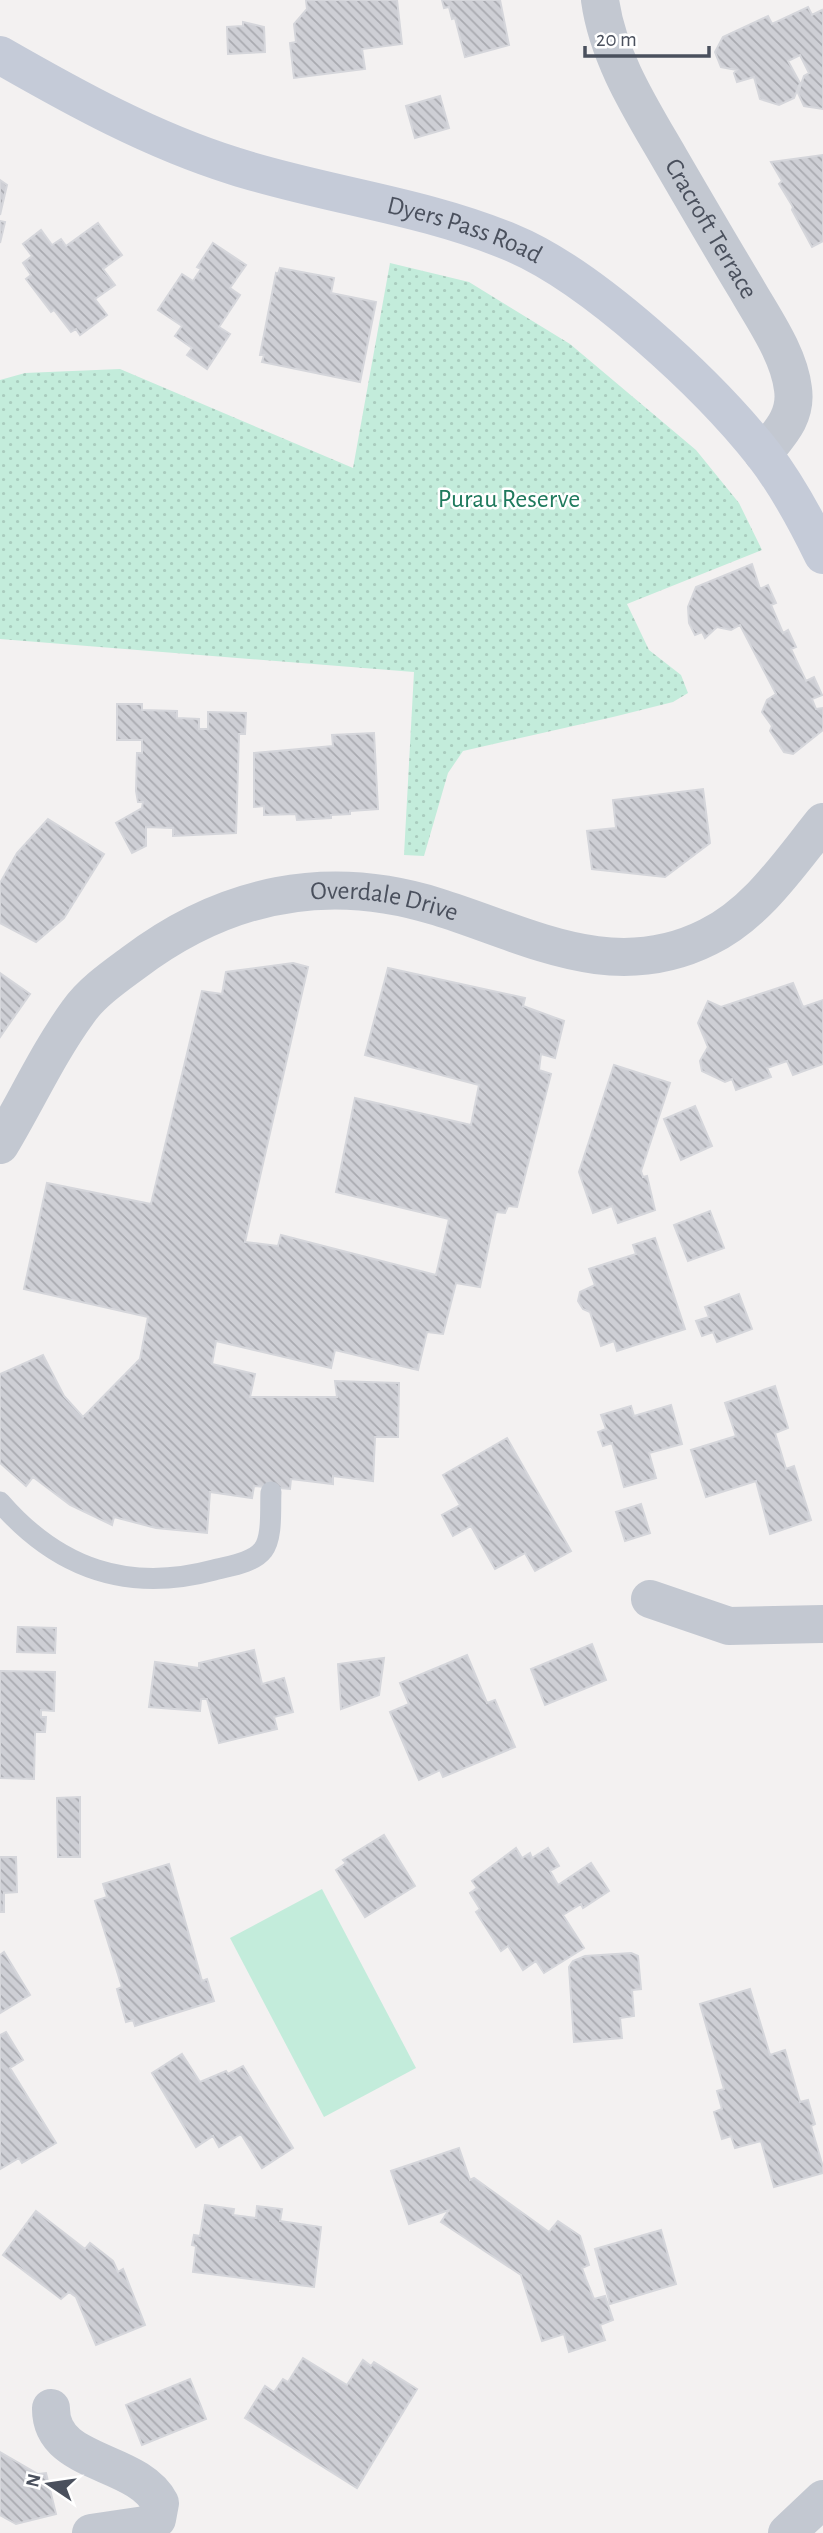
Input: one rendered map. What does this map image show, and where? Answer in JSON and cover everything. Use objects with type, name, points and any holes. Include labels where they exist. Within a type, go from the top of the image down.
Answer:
[{"type":"main road","name":"Dyers Pass Road","points":[[0,55],[108,114],[185,149],[270,177],[446,219],[512,242],[578,280],[638,328],[710,396],[763,454],[786,487],[823,555]]},
{"type":"street","name":"Cracroft Terrace","points":[[600,0],[604,34],[640,108],[763,317],[787,365],[793,389],[793,410],[785,427],[763,454]]},
{"type":"street","name":"Overdale Drive","points":[[0,1145],[79,1011],[116,976],[152,948],[196,922],[244,903],[296,891],[350,890],[437,906],[539,944],[596,957],[633,957],[683,947],[708,938],[739,918],[767,891],[823,822]]},
{"type":"street","points":[[650,1599],[729,1626],[823,1624]]},
{"type":"street","points":[[51,2408],[51,2421],[62,2442],[140,2480],[155,2492],[160,2503],[157,2519],[145,2525],[91,2533]]},
{"type":"street","points":[[787,2533],[823,2499]]},
{"type":"lane","points":[[0,1502],[26,1530],[66,1558],[119,1576],[167,1580],[233,1565],[253,1558],[264,1550],[268,1538],[271,1492]]},
{"type":"green space","name":"Purau Reserve","points":[[390,263],[469,282],[570,344],[696,450],[739,503],[762,550],[627,604],[649,650],[681,675],[688,693],[673,702],[463,751],[448,773],[424,856],[404,855],[414,672],[0,639],[0,380],[25,373],[120,369],[353,468]]},
{"type":"green space","points":[[322,1889],[416,2068],[324,2117],[230,1938]]},
{"type":"building","points":[[306,0],[397,0],[402,44],[362,49],[365,69],[294,78],[290,43],[296,42],[294,24],[307,9]]},
{"type":"building","points":[[442,0],[500,0],[509,45],[465,57],[455,18],[452,19],[449,7],[444,8]]},
{"type":"building","points":[[808,7],[812,15],[822,10],[823,13],[823,109],[804,106],[798,93],[804,76],[809,73],[800,55],[788,61],[800,83],[794,98],[779,105],[760,99],[754,77],[737,82],[734,73],[737,70],[721,67],[715,52],[723,37],[768,16],[772,24]]},
{"type":"building","points":[[243,22],[264,27],[265,52],[228,54],[227,27],[243,26]]},
{"type":"building","points":[[440,96],[449,128],[415,138],[406,106]]},
{"type":"building","points":[[823,155],[823,241],[812,247],[779,184],[782,181],[771,162]]},
{"type":"building","points":[[0,180],[7,185],[0,215]]},
{"type":"building","points":[[0,221],[5,222],[0,243]]},
{"type":"building","points":[[98,223],[122,255],[103,269],[115,285],[95,299],[107,315],[80,335],[76,329],[71,332],[54,310],[51,312],[26,279],[31,275],[23,263],[32,256],[23,244],[41,230],[52,245],[61,239],[66,246]]},
{"type":"building","points":[[213,243],[246,265],[230,288],[240,295],[219,327],[230,334],[207,369],[187,355],[192,348],[175,336],[182,326],[158,310],[182,274],[193,281],[201,269],[197,267]]},
{"type":"building","points":[[280,268],[334,278],[331,293],[376,302],[360,382],[262,362],[264,355],[260,355],[276,273],[278,274]]},
{"type":"building","points":[[752,564],[760,589],[768,585],[776,603],[771,605],[783,633],[788,630],[796,647],[791,649],[806,681],[814,677],[822,695],[812,699],[816,709],[823,708],[823,730],[793,754],[784,752],[770,731],[772,726],[762,712],[767,700],[776,694],[740,625],[731,630],[717,627],[705,638],[702,632],[695,635],[689,623],[688,607],[696,587]]},
{"type":"building","points":[[117,704],[142,704],[142,710],[177,711],[177,718],[199,719],[199,729],[208,729],[208,712],[246,713],[245,734],[239,734],[236,833],[173,836],[173,828],[146,827],[146,846],[132,853],[116,823],[142,808],[143,802],[138,802],[136,791],[137,753],[142,753],[142,740],[117,740]]},
{"type":"building","points":[[374,733],[378,809],[350,811],[350,814],[331,815],[331,818],[297,820],[296,814],[264,815],[264,806],[254,807],[254,753],[333,746],[332,735]]},
{"type":"building","points":[[703,789],[710,843],[665,877],[592,869],[587,831],[616,828],[613,800]]},
{"type":"building","points":[[48,819],[104,854],[64,918],[36,942],[0,923],[0,883],[17,853]]},
{"type":"building","points":[[293,963],[308,967],[245,1242],[278,1246],[281,1235],[436,1275],[449,1219],[336,1192],[355,1098],[471,1125],[479,1085],[365,1055],[388,968],[525,998],[523,1006],[564,1021],[555,1058],[541,1054],[539,1070],[551,1074],[517,1207],[508,1206],[505,1213],[496,1212],[480,1287],[456,1283],[443,1334],[427,1332],[418,1370],[335,1350],[331,1368],[216,1341],[212,1364],[255,1374],[250,1397],[337,1397],[335,1381],[399,1383],[398,1437],[375,1437],[373,1481],[333,1476],[333,1484],[291,1479],[290,1489],[254,1486],[252,1498],[210,1492],[207,1533],[156,1528],[114,1517],[112,1525],[70,1505],[33,1477],[26,1486],[0,1463],[0,1374],[43,1355],[64,1396],[83,1417],[140,1359],[148,1317],[24,1289],[47,1183],[151,1204],[202,991],[222,994],[226,972]]},
{"type":"building","points":[[0,973],[30,994],[0,1037]]},
{"type":"building","points":[[793,983],[803,1007],[823,1000],[823,1064],[793,1075],[787,1061],[767,1068],[771,1077],[736,1090],[732,1079],[725,1082],[702,1071],[700,1061],[708,1047],[698,1023],[708,1001],[721,1007]]},
{"type":"building","points":[[614,1065],[670,1083],[641,1171],[643,1177],[647,1176],[655,1210],[618,1223],[612,1206],[593,1213],[579,1172]]},
{"type":"building","points":[[695,1106],[712,1146],[681,1160],[664,1119]]},
{"type":"building","points":[[710,1211],[724,1248],[688,1261],[674,1225]]},
{"type":"building","points":[[655,1238],[685,1329],[617,1351],[614,1341],[601,1346],[590,1312],[583,1309],[578,1301],[580,1292],[595,1285],[589,1269],[636,1254],[633,1245]]},
{"type":"building","points":[[739,1294],[752,1329],[717,1342],[713,1332],[702,1336],[696,1321],[709,1317],[705,1307]]},
{"type":"building","points":[[775,1386],[788,1428],[775,1433],[786,1469],[794,1466],[811,1520],[770,1534],[756,1481],[706,1497],[691,1450],[736,1436],[725,1403]]},
{"type":"building","points":[[671,1405],[682,1444],[649,1453],[656,1478],[624,1487],[612,1443],[603,1446],[598,1432],[606,1429],[601,1415],[631,1406],[634,1416]]},
{"type":"building","points":[[507,1438],[571,1551],[535,1571],[525,1553],[495,1569],[471,1526],[453,1536],[442,1515],[460,1505],[443,1475]]},
{"type":"building","points":[[641,1504],[650,1533],[625,1541],[616,1512]]},
{"type":"building","points":[[18,1627],[56,1628],[55,1653],[17,1652]]},
{"type":"building","points":[[592,1644],[606,1680],[545,1705],[531,1669]]},
{"type":"building","points":[[254,1650],[262,1684],[284,1678],[293,1712],[274,1717],[277,1729],[219,1743],[207,1699],[201,1699],[200,1711],[149,1707],[155,1662],[199,1668],[199,1663]]},
{"type":"building","points":[[467,1655],[487,1703],[495,1700],[515,1747],[443,1777],[440,1770],[419,1780],[390,1712],[409,1704],[400,1683]]},
{"type":"building","points":[[384,1658],[379,1695],[341,1709],[338,1664]]},
{"type":"building","points":[[0,1671],[55,1672],[54,1711],[41,1710],[41,1717],[46,1717],[45,1732],[35,1732],[34,1779],[0,1778]]},
{"type":"building","points":[[80,1797],[80,1857],[58,1857],[57,1798]]},
{"type":"building","points":[[384,1835],[415,1886],[365,1917],[336,1870],[346,1863],[343,1860]]},
{"type":"building","points":[[516,1848],[522,1858],[530,1853],[532,1858],[548,1848],[559,1866],[550,1871],[558,1885],[591,1863],[609,1891],[583,1908],[581,1904],[563,1915],[584,1948],[544,1973],[536,1961],[523,1970],[508,1946],[501,1951],[476,1912],[480,1909],[470,1893],[477,1888],[472,1881]]},
{"type":"building","points":[[0,1857],[16,1857],[17,1892],[4,1893],[4,1912],[0,1912]]},
{"type":"building","points":[[169,1864],[202,1981],[207,1979],[214,2001],[135,2026],[133,2020],[126,2022],[117,1989],[122,1987],[95,1901],[107,1897],[103,1884]]},
{"type":"building","points":[[4,1952],[30,1995],[0,2013],[0,1955]]},
{"type":"building","points":[[631,1953],[638,1956],[641,1989],[632,1990],[634,2016],[620,2018],[622,2038],[574,2042],[569,1967],[573,1961],[585,1956]]},
{"type":"building","points":[[750,1989],[770,2055],[785,2050],[800,2102],[808,2100],[815,2124],[811,2126],[823,2167],[823,2173],[774,2187],[761,2141],[735,2148],[731,2136],[722,2139],[714,2112],[722,2109],[717,2091],[724,2089],[700,2004]]},
{"type":"building","points":[[6,2032],[23,2060],[10,2068],[56,2143],[22,2163],[19,2158],[0,2169],[0,2035]]},
{"type":"building","points":[[182,2054],[200,2082],[226,2071],[228,2074],[243,2066],[293,2148],[262,2168],[241,2134],[219,2147],[213,2136],[196,2147],[152,2073]]},
{"type":"building","points":[[459,2148],[470,2180],[474,2178],[549,2232],[558,2221],[580,2236],[589,2265],[582,2268],[586,2279],[594,2299],[605,2296],[613,2320],[600,2325],[605,2340],[569,2352],[564,2334],[542,2341],[521,2275],[441,2222],[449,2210],[409,2224],[391,2171]]},
{"type":"building","points":[[205,2205],[234,2209],[233,2215],[256,2218],[257,2206],[282,2209],[280,2221],[321,2227],[314,2287],[193,2272],[196,2246],[192,2245],[194,2235],[200,2236]]},
{"type":"building","points":[[36,2211],[85,2249],[90,2243],[113,2261],[118,2272],[123,2269],[145,2325],[96,2345],[76,2297],[69,2292],[61,2299],[3,2255]]},
{"type":"building","points":[[661,2230],[676,2284],[610,2304],[595,2249]]},
{"type":"building","points":[[303,2358],[347,2385],[363,2360],[371,2366],[374,2362],[417,2389],[357,2488],[245,2418],[265,2386],[274,2392],[283,2379],[288,2382]]},
{"type":"building","points":[[190,2379],[206,2419],[142,2445],[126,2405]]},
{"type":"building","points":[[0,2452],[38,2474],[46,2473],[56,2514],[16,2524],[0,2515]]}]
